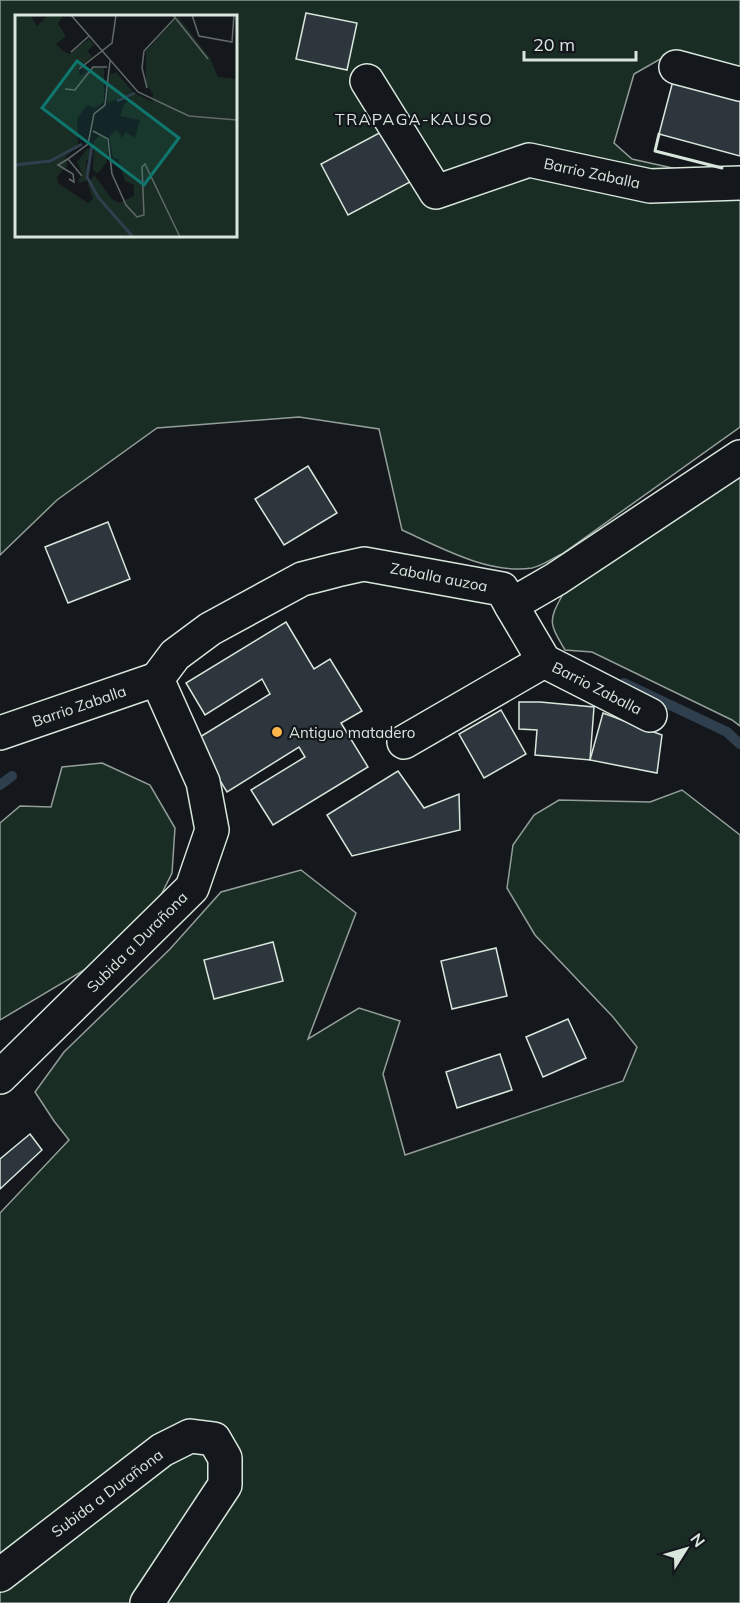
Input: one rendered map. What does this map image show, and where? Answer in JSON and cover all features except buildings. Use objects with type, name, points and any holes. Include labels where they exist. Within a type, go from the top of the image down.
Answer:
[{"type":"street","points":[[676,67],[740,84]]},
{"type":"street","name":"Barrio Zaballa","points":[[367,81],[436,192],[529,160],[650,186],[740,183]]},
{"type":"street","points":[[512,604],[556,579],[740,457]]},
{"type":"street","name":"Zaballa auzoa","points":[[157,680],[175,655],[210,629],[302,579],[364,564],[502,589],[512,604]]},
{"type":"street","name":"Barrio Zaballa","points":[[512,604],[544,661],[650,715]]},
{"type":"street","name":"Barrio Zaballa","points":[[404,742],[544,661]]},
{"type":"street","name":"Barrio Zaballa","points":[[0,733],[157,680]]},
{"type":"street","name":"Subida a Durañona","points":[[0,1077],[192,888],[212,830],[203,783],[157,680]]},
{"type":"street","name":"Subida a Durañona","points":[[0,1575],[162,1450],[190,1436],[214,1439],[225,1458],[225,1485],[147,1603]]},
{"type":"green space","points":[[0,0],[740,0],[740,72],[669,54],[634,74],[614,143],[632,159],[740,183],[740,427],[562,554],[532,568],[516,569],[482,564],[402,530],[379,429],[299,417],[157,428],[57,500],[0,555]]},
{"type":"green space","points":[[740,471],[740,726],[592,652],[565,650],[552,622],[563,594]]},
{"type":"green space","points":[[102,763],[150,785],[175,828],[172,873],[152,913],[91,966],[0,1020],[0,823],[20,806],[51,807],[62,767]]},
{"type":"green space","points":[[682,790],[740,835],[740,1603],[0,1603],[0,1213],[69,1140],[35,1092],[64,1052],[170,949],[221,892],[301,870],[356,913],[308,1039],[359,1008],[400,1021],[383,1074],[405,1155],[623,1081],[637,1047],[613,1017],[535,935],[507,888],[513,845],[534,815],[559,800],[650,802]]},
{"type":"waterway","points":[[624,683],[727,732],[740,744]]},
{"type":"waterway","points":[[0,785],[12,776]]},
{"type":"wall","points":[[659,134],[655,151],[722,168]]},
{"type":"place","name":"Antiguo matadero","points":[[277,732]]},
{"type":"district","name":"TRAPAGA-KAUSO","points":[[414,119]]}]
